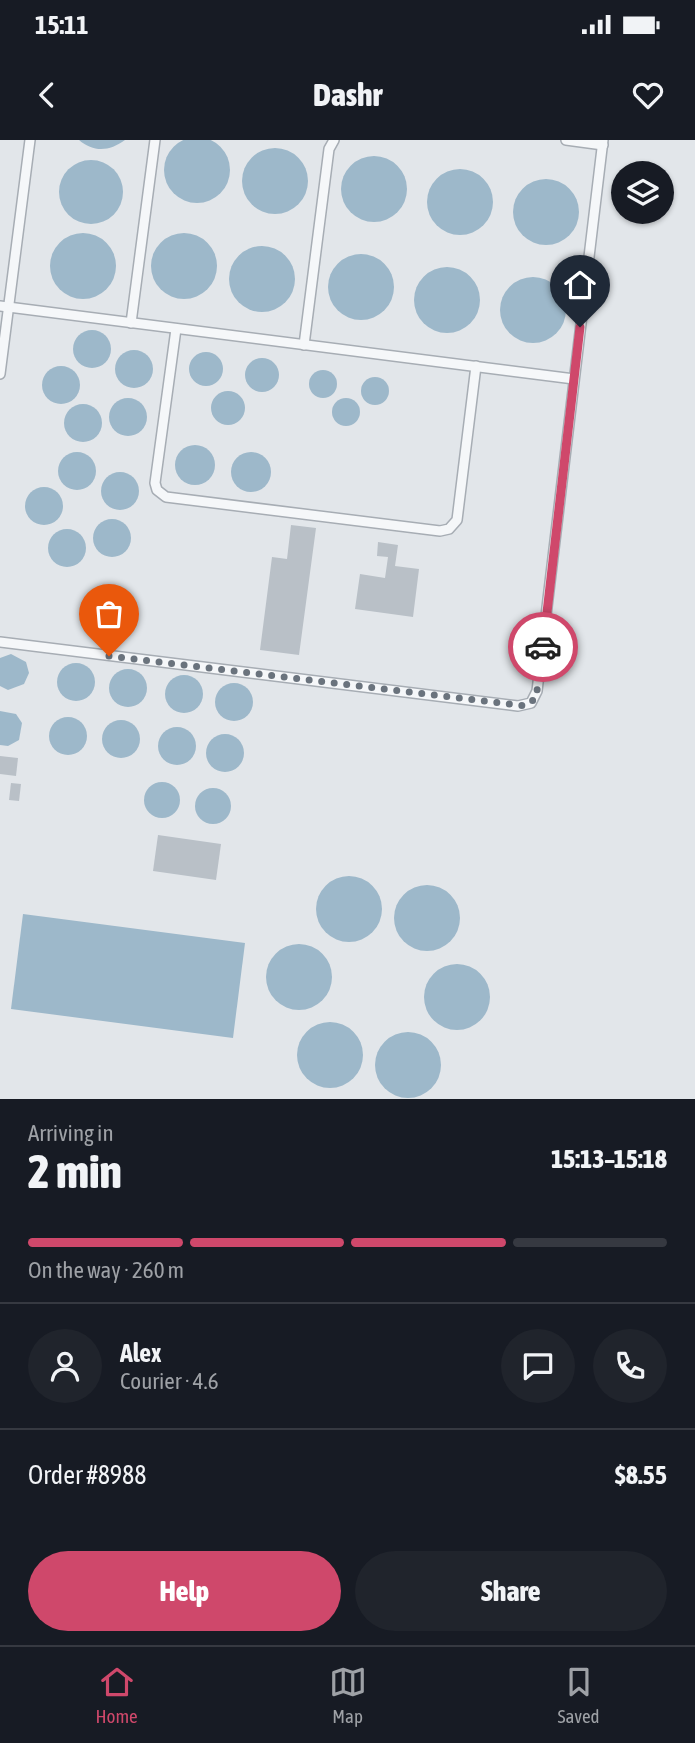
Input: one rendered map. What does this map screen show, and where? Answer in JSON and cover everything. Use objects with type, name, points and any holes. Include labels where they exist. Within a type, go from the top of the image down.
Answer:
[{"type":"lane","points":[[0,374],[4,307],[30,140]]},
{"type":"lane","points":[[131,323],[155,140]]},
{"type":"lane","points":[[304,345],[329,149],[334,140]]},
{"type":"lane","points":[[0,642],[525,706],[536,698],[603,142],[566,140]]},
{"type":"lane","points":[[4,307],[574,379]]},
{"type":"lane","points":[[176,329],[155,483],[163,495],[440,531],[449,529],[457,520],[476,366]]},
{"type":"water","points":[[197,137],[210,140],[220,147],[227,157],[230,170],[227,183],[220,193],[210,200],[197,203],[184,200],[174,193],[167,183],[164,170],[167,157],[174,147],[184,140]]},
{"type":"water","points":[[79,140],[125,140],[114,146],[96,149]]},
{"type":"water","points":[[269,148],[281,148],[293,153],[303,163],[308,181],[306,194],[293,209],[281,214],[269,214],[257,209],[247,199],[242,187],[242,175],[247,163],[257,153]]},
{"type":"water","points":[[368,156],[380,156],[392,161],[402,171],[407,189],[405,202],[392,217],[380,222],[368,222],[356,217],[346,207],[341,195],[341,183],[346,171],[356,161]]},
{"type":"water","points":[[85,160],[97,160],[114,169],[121,180],[121,204],[114,215],[97,224],[85,224],[73,219],[64,210],[59,198],[59,186],[64,174],[73,165]]},
{"type":"water","points":[[454,169],[466,169],[478,174],[488,184],[493,202],[491,215],[478,230],[466,235],[454,235],[442,230],[432,220],[427,208],[427,196],[432,184],[442,174]]},
{"type":"water","points":[[540,179],[552,179],[564,184],[574,194],[579,212],[577,225],[564,240],[552,245],[540,245],[528,240],[518,230],[513,218],[513,206],[518,194],[528,184]]},
{"type":"water","points":[[83,233],[96,236],[106,243],[113,253],[116,266],[113,279],[106,289],[96,296],[83,299],[70,296],[60,289],[53,279],[50,266],[53,253],[60,243],[70,236]]},
{"type":"water","points":[[178,233],[190,233],[202,238],[212,248],[217,266],[215,279],[202,294],[190,299],[178,299],[166,294],[156,284],[151,272],[151,260],[156,248],[166,238]]},
{"type":"water","points":[[256,246],[268,246],[280,251],[290,261],[295,279],[293,292],[280,307],[268,312],[256,312],[244,307],[234,297],[229,285],[229,273],[234,261],[244,251]]},
{"type":"water","points":[[355,254],[367,254],[379,259],[389,269],[394,287],[392,300],[379,315],[367,320],[355,320],[343,315],[333,305],[328,293],[328,281],[333,269],[343,259]]},
{"type":"water","points":[[441,267],[453,267],[465,272],[475,282],[480,300],[478,313],[465,328],[453,333],[441,333],[429,328],[419,318],[414,306],[414,294],[419,282],[429,272]]},
{"type":"water","points":[[527,277],[539,277],[551,282],[561,292],[566,310],[564,323],[551,338],[539,343],[527,343],[515,338],[505,328],[500,316],[500,304],[505,292],[515,282]]},
{"type":"water","points":[[92,330],[106,335],[111,349],[106,363],[92,368],[78,363],[73,349],[78,335]]},
{"type":"water","points":[[134,350],[148,355],[153,369],[148,383],[134,388],[120,383],[115,369],[120,355]]},
{"type":"water","points":[[206,352],[218,357],[223,369],[218,381],[206,386],[194,381],[189,369],[194,357]]},
{"type":"water","points":[[262,358],[274,363],[279,375],[274,387],[262,392],[250,387],[245,375],[250,363]]},
{"type":"water","points":[[61,366],[75,371],[80,385],[75,399],[61,404],[47,399],[42,385],[47,371]]},
{"type":"water","points":[[323,370],[333,374],[337,384],[333,394],[323,398],[313,394],[309,384],[313,374]]},
{"type":"water","points":[[375,377],[385,381],[389,391],[385,401],[375,405],[365,401],[361,391],[365,381]]},
{"type":"water","points":[[228,391],[240,396],[245,408],[240,420],[228,425],[216,420],[211,408],[216,396]]},
{"type":"water","points":[[128,398],[142,403],[147,417],[142,431],[128,436],[114,431],[109,417],[114,403]]},
{"type":"water","points":[[346,398],[356,402],[360,412],[356,422],[346,426],[336,422],[332,412],[336,402]]},
{"type":"water","points":[[83,404],[97,409],[102,423],[97,437],[83,442],[69,437],[64,423],[69,409]]},
{"type":"water","points":[[195,445],[209,451],[215,465],[209,479],[195,485],[181,479],[175,465],[181,451]]},
{"type":"water","points":[[77,452],[91,457],[96,471],[91,485],[77,490],[63,485],[58,471],[63,457]]},
{"type":"water","points":[[251,452],[265,458],[271,472],[265,486],[251,492],[237,486],[231,472],[237,458]]},
{"type":"water","points":[[120,472],[134,477],[139,491],[134,505],[120,510],[106,505],[101,491],[106,477]]},
{"type":"water","points":[[44,487],[58,492],[63,506],[58,520],[44,525],[30,520],[25,506],[30,492]]},
{"type":"water","points":[[112,519],[126,524],[131,538],[126,552],[112,557],[98,552],[93,538],[98,524]]},
{"type":"water","points":[[67,529],[81,534],[86,548],[81,562],[67,567],[53,562],[48,548],[53,534]]},
{"type":"water","points":[[11,654],[26,662],[29,673],[24,684],[8,690],[0,686],[0,658]]},
{"type":"water","points":[[76,663],[90,668],[95,682],[90,696],[76,701],[62,696],[57,682],[62,668]]},
{"type":"water","points":[[128,669],[142,674],[147,688],[142,702],[128,707],[114,702],[109,688],[114,674]]},
{"type":"water","points":[[184,675],[198,680],[203,694],[198,708],[184,713],[170,708],[165,694],[170,680]]},
{"type":"water","points":[[234,683],[248,688],[253,702],[248,716],[234,721],[220,716],[215,702],[220,688]]},
{"type":"water","points":[[0,711],[16,714],[22,723],[19,740],[8,746],[0,745]]},
{"type":"water","points":[[68,717],[82,722],[87,736],[82,750],[68,755],[54,750],[49,736],[54,722]]},
{"type":"water","points":[[121,720],[135,725],[140,739],[135,753],[121,758],[107,753],[102,739],[107,725]]},
{"type":"water","points":[[177,727],[191,732],[196,746],[191,760],[177,765],[163,760],[158,746],[163,732]]},
{"type":"water","points":[[225,734],[239,739],[244,753],[239,767],[225,772],[211,767],[206,753],[211,739]]},
{"type":"water","points":[[162,782],[175,787],[180,800],[175,813],[162,818],[149,813],[144,800],[149,787]]},
{"type":"water","points":[[213,788],[226,793],[231,806],[226,819],[213,824],[200,819],[195,806],[200,793]]},
{"type":"water","points":[[343,876],[355,876],[367,881],[377,891],[382,909],[380,922],[367,937],[355,942],[343,942],[331,937],[321,927],[316,915],[316,903],[321,891],[331,881]]},
{"type":"water","points":[[421,885],[433,885],[445,890],[455,900],[460,918],[458,931],[445,946],[433,951],[421,951],[409,946],[399,936],[394,924],[394,912],[399,900],[409,890]]},
{"type":"water","points":[[23,914],[245,943],[233,1038],[11,1009]]},
{"type":"water","points":[[293,944],[305,944],[317,949],[327,959],[332,977],[330,990],[317,1005],[305,1010],[293,1010],[281,1005],[271,995],[266,983],[266,971],[271,959],[281,949]]},
{"type":"water","points":[[451,964],[463,964],[475,969],[485,979],[490,997],[488,1010],[475,1025],[463,1030],[451,1030],[439,1025],[429,1015],[424,1003],[424,991],[429,979],[439,969]]},
{"type":"water","points":[[324,1022],[336,1022],[348,1027],[358,1037],[363,1055],[361,1068],[348,1083],[336,1088],[324,1088],[312,1083],[302,1073],[297,1061],[297,1049],[302,1037],[312,1027]]},
{"type":"water","points":[[402,1032],[414,1032],[426,1037],[436,1047],[441,1065],[439,1078],[426,1093],[414,1098],[402,1098],[390,1093],[380,1083],[375,1071],[375,1059],[380,1047],[390,1037]]},
{"type":"building","points":[[291,525],[316,528],[299,655],[260,650],[272,557],[287,559]]},
{"type":"building","points":[[378,542],[398,545],[395,566],[419,569],[413,617],[355,609],[360,574],[385,578],[388,557],[377,556]]},
{"type":"building","points":[[0,756],[18,758],[16,776],[0,774]]},
{"type":"building","points":[[11,783],[21,784],[19,801],[9,800]]},
{"type":"building","points":[[158,835],[221,844],[216,880],[153,871]]},
{"type":"way so far","points":[[109,656],[525,706],[536,698],[543,647]]},
{"type":"route","points":[[543,647],[580,327]]}]
